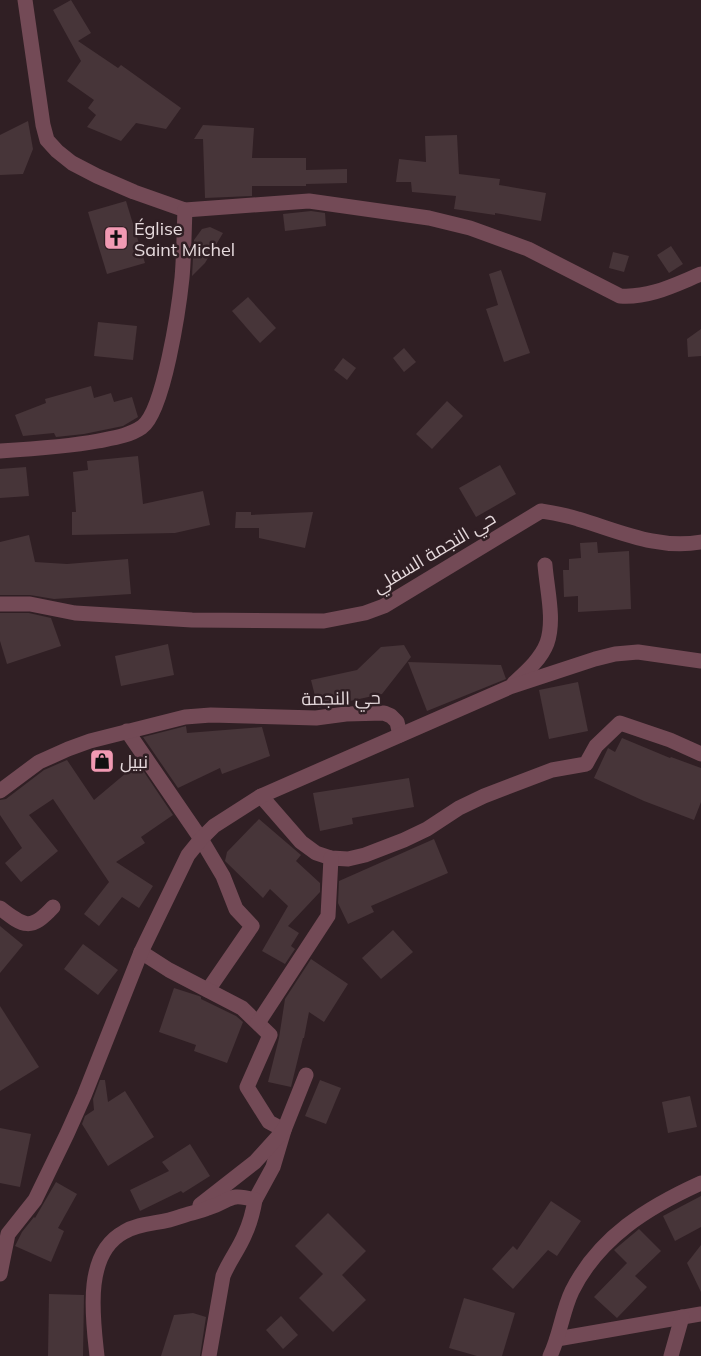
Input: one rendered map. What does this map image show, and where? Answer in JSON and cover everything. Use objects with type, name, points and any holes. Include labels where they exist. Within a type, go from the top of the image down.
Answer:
[{"type":"street","points":[[25,0],[43,125],[47,140],[56,151],[72,163],[134,192],[185,210],[309,201],[437,220],[470,228],[528,249],[620,296],[634,297],[652,294],[701,274]]},
{"type":"street","points":[[0,451],[68,447],[119,437],[134,431],[148,422],[155,407],[172,343],[182,279],[185,210]]},
{"type":"street","name":"حي النجمة السفلي","points":[[0,604],[30,604],[75,613],[192,620],[324,621],[365,613],[384,606],[541,510],[576,518],[657,543],[674,545],[701,542]]},
{"type":"street","points":[[510,687],[530,668],[547,644],[550,628],[545,565]]},
{"type":"street","points":[[0,1274],[4,1236],[35,1200],[84,1096],[141,952],[188,855],[201,839],[228,816],[261,796],[510,687],[615,654],[638,652],[701,660]]},
{"type":"street","name":"حي النجمة","points":[[0,792],[39,762],[90,741],[185,717],[211,715],[316,718],[384,713],[391,716],[397,722],[400,735]]},
{"type":"street","points":[[261,796],[301,842],[316,853],[331,858],[348,859],[365,855],[404,840],[427,829],[459,808],[484,796],[552,770],[586,764],[596,746],[620,724],[670,740],[701,754]]},
{"type":"street","points":[[127,731],[201,839],[223,876],[236,909],[252,926],[208,990]]},
{"type":"street","points":[[258,1023],[328,916],[331,858]]},
{"type":"street","points":[[0,908],[16,920],[27,924],[35,923],[42,919],[53,907]]},
{"type":"street","points":[[141,952],[169,970],[242,1008],[270,1035],[247,1087],[269,1122],[284,1130]]},
{"type":"street","points":[[209,1356],[223,1276],[227,1265],[245,1236],[255,1200],[273,1167],[284,1130],[306,1075]]},
{"type":"street","points":[[188,1213],[226,1186],[255,1162],[284,1130]]},
{"type":"street","points":[[550,1356],[572,1291],[605,1244],[633,1220],[701,1183]]},
{"type":"street","points":[[97,1356],[93,1316],[93,1288],[104,1254],[114,1238],[140,1225],[167,1220],[209,1208],[229,1198],[237,1196],[255,1200]]},
{"type":"street","points":[[557,1339],[701,1314]]},
{"type":"street","points":[[671,1356],[682,1317]]},
{"type":"building","points":[[71,0],[91,33],[78,41],[118,68],[121,65],[181,108],[166,129],[136,123],[121,141],[87,127],[96,115],[88,108],[94,100],[67,81],[81,61],[53,10]]},
{"type":"building","points":[[28,121],[33,149],[23,174],[0,175],[0,135]]},
{"type":"building","points":[[203,125],[254,128],[252,158],[306,158],[306,170],[347,169],[347,183],[306,184],[306,186],[252,186],[252,196],[205,198],[203,139],[194,139]]},
{"type":"building","points":[[457,135],[459,174],[500,179],[499,185],[546,193],[541,221],[495,213],[495,215],[454,209],[456,196],[412,192],[411,182],[396,182],[399,159],[426,162],[425,136]]},
{"type":"building","name":"Église Saint Michel","points":[[126,201],[145,263],[107,274],[88,212]]},
{"type":"building","points":[[311,211],[325,213],[326,226],[285,231],[283,214]]},
{"type":"building","points":[[210,227],[223,233],[205,263],[192,276],[194,240],[202,229]]},
{"type":"building","points":[[671,246],[683,264],[669,273],[657,255]]},
{"type":"building","points":[[613,252],[629,256],[624,272],[609,268]]},
{"type":"building","points":[[501,270],[530,353],[504,362],[486,309],[498,305],[489,274]]},
{"type":"building","points":[[248,297],[276,328],[260,343],[232,311]]},
{"type":"building","points":[[98,322],[137,326],[133,360],[94,356]]},
{"type":"building","points":[[701,329],[701,356],[688,357],[687,339]]},
{"type":"building","points":[[404,348],[416,362],[404,372],[393,358]]},
{"type":"building","points":[[343,358],[356,368],[347,380],[334,370]]},
{"type":"building","points":[[91,386],[94,398],[111,393],[114,402],[132,397],[138,417],[123,426],[84,434],[56,437],[54,433],[23,436],[15,415],[46,403],[45,399]]},
{"type":"building","points":[[447,401],[463,416],[432,449],[416,434]]},
{"type":"building","points":[[138,456],[143,504],[203,491],[210,525],[175,533],[72,535],[72,512],[76,512],[73,472],[88,470],[87,461]]},
{"type":"building","points":[[500,465],[516,494],[476,517],[459,488]]},
{"type":"building","points":[[26,467],[29,496],[0,498],[0,469]]},
{"type":"building","points":[[236,512],[251,512],[251,515],[313,512],[305,548],[259,538],[259,528],[235,528]]},
{"type":"building","points":[[29,535],[35,562],[67,564],[128,559],[131,594],[54,599],[30,595],[0,595],[0,542]]},
{"type":"building","points":[[597,542],[598,553],[629,551],[631,609],[578,612],[578,596],[564,597],[563,570],[569,570],[569,559],[581,558],[580,543]]},
{"type":"building","points":[[0,613],[29,613],[51,618],[61,646],[7,664],[0,641]]},
{"type":"building","points":[[168,644],[174,675],[121,686],[115,656]]},
{"type":"building","points":[[404,645],[411,657],[382,694],[318,708],[311,680],[357,670],[381,647]]},
{"type":"building","points":[[408,662],[501,665],[506,679],[427,711]]},
{"type":"building","points":[[578,682],[588,731],[549,739],[539,690]]},
{"type":"building","points":[[186,726],[187,733],[262,727],[270,756],[222,774],[220,768],[178,788],[143,737]]},
{"type":"building","points":[[622,738],[670,758],[701,768],[701,802],[694,820],[644,801],[594,778],[608,748],[615,752]]},
{"type":"building","points":[[67,760],[94,800],[138,763],[173,815],[141,837],[145,843],[116,862],[153,886],[139,908],[122,897],[99,926],[84,914],[109,882],[53,799],[29,815],[58,851],[21,882],[5,863],[22,848],[0,815],[0,800],[6,799],[44,770]]},
{"type":"building","points":[[409,778],[414,807],[352,818],[353,824],[320,831],[313,793]]},
{"type":"building","points":[[259,819],[301,855],[296,861],[320,883],[320,892],[288,926],[299,933],[291,946],[295,949],[285,964],[262,951],[288,906],[270,889],[263,898],[225,861],[227,852]]},
{"type":"building","points":[[434,839],[448,873],[371,906],[374,912],[348,924],[338,903],[339,881]]},
{"type":"building","points":[[0,926],[23,945],[0,973]]},
{"type":"building","points":[[393,930],[413,952],[381,979],[362,958]]},
{"type":"building","points":[[83,944],[118,970],[98,995],[64,969]]},
{"type":"building","points":[[311,959],[348,984],[324,1022],[309,1012],[291,1087],[268,1082],[279,1038],[285,999]]},
{"type":"building","points":[[174,988],[199,996],[201,999],[236,1016],[243,1022],[227,1063],[194,1051],[196,1045],[159,1032]]},
{"type":"building","points":[[0,1006],[39,1067],[0,1091]]},
{"type":"building","points":[[100,1080],[105,1080],[108,1102],[125,1091],[154,1137],[108,1166],[82,1124],[85,1116],[94,1110],[93,1099]]},
{"type":"building","points":[[320,1080],[341,1088],[326,1124],[305,1116]]},
{"type":"building","points":[[690,1096],[697,1127],[668,1133],[662,1102]]},
{"type":"building","points":[[0,1128],[31,1134],[20,1187],[0,1183]]},
{"type":"building","points":[[190,1144],[210,1176],[183,1193],[181,1191],[140,1211],[130,1190],[169,1171],[162,1162]]},
{"type":"building","points":[[56,1182],[77,1194],[58,1228],[64,1231],[51,1262],[15,1246],[22,1232],[35,1218]]},
{"type":"building","points":[[701,1196],[701,1227],[675,1241],[663,1216]]},
{"type":"building","points":[[551,1201],[581,1221],[557,1256],[548,1250],[513,1289],[492,1269],[513,1246],[517,1250]]},
{"type":"building","points":[[328,1213],[366,1251],[342,1275],[366,1300],[333,1332],[299,1298],[323,1274],[295,1246]]},
{"type":"building","points":[[639,1229],[661,1251],[635,1276],[647,1287],[617,1318],[594,1297],[627,1263],[614,1250]]},
{"type":"building","points":[[701,1245],[701,1292],[687,1263]]},
{"type":"building","points":[[49,1294],[84,1295],[83,1356],[48,1356]]},
{"type":"building","points":[[464,1298],[515,1313],[502,1356],[477,1356],[449,1348]]},
{"type":"building","points":[[193,1313],[206,1317],[200,1356],[161,1356],[174,1315]]},
{"type":"building","points":[[281,1316],[298,1335],[283,1349],[266,1330]]},
{"type":"place","name":"Église Saint Michel","points":[[116,238]]},
{"type":"place","name":"نبيل","points":[[102,761]]}]
